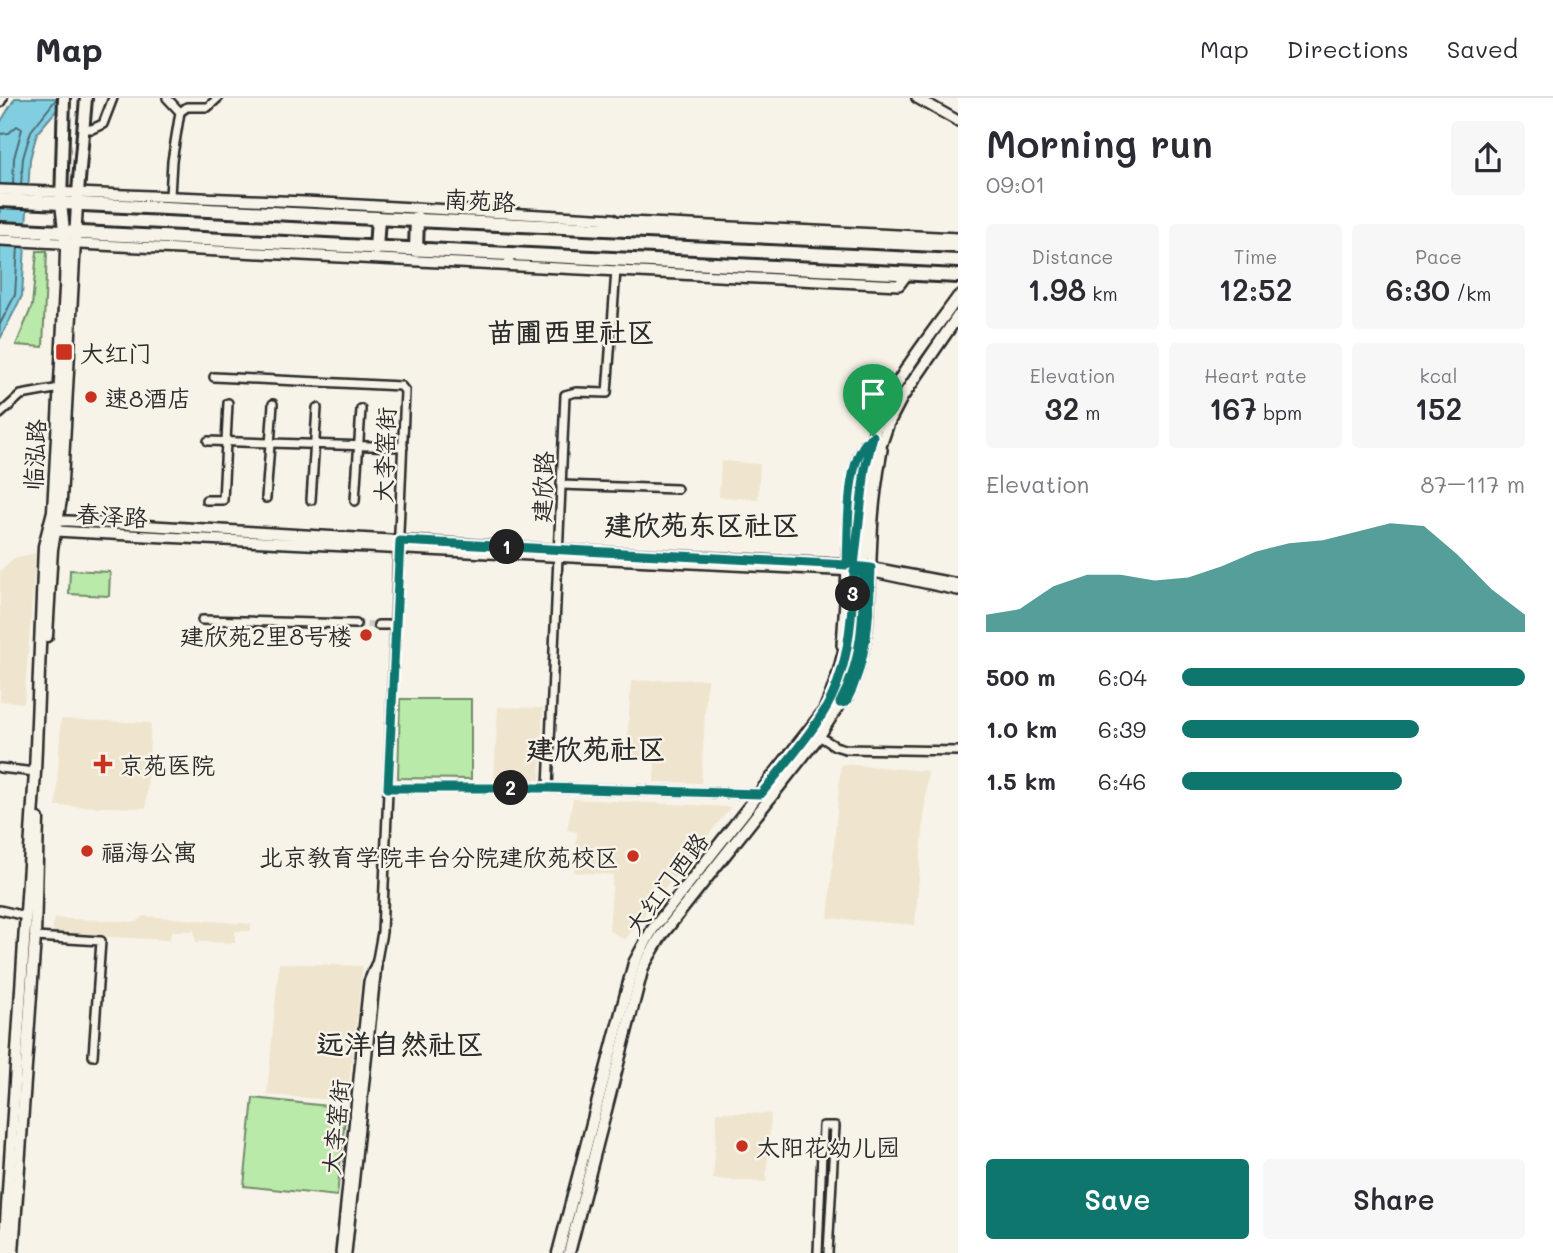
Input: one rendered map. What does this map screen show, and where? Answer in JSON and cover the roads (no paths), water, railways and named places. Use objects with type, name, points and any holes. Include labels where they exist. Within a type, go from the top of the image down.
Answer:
[{"type":"highway","name":"南苑路","points":[[0,200],[61,198],[377,218],[958,246]]},
{"type":"highway","points":[[376,249],[377,218]]},
{"type":"highway","points":[[416,250],[417,218]]},
{"type":"highway","points":[[0,229],[37,237],[416,250],[958,276]]},
{"type":"main road","points":[[61,198],[64,98]]},
{"type":"main road","points":[[77,199],[86,98]]},
{"type":"main road","name":"临泓路","points":[[5,1251],[35,937],[40,758],[70,238],[61,198]]},
{"type":"main road","name":"临泓路","points":[[5,1251],[35,772],[44,546],[55,525],[52,511],[65,288],[77,199]]},
{"type":"main road","name":"大红门西路","points":[[569,1253],[643,967],[661,936],[819,736],[840,703],[853,672],[863,640],[859,569],[865,469],[873,436],[892,394],[958,297]]},
{"type":"main road","name":"大红门西路","points":[[558,1253],[634,964],[652,930],[818,721],[833,692],[848,641],[874,465],[885,432],[901,399],[958,316]]},
{"type":"street","points":[[0,103],[3,98]]},
{"type":"street","points":[[84,129],[103,124],[113,98]]},
{"type":"street","points":[[167,98],[180,112]]},
{"type":"street","points":[[170,196],[172,161],[180,112],[187,107],[208,107],[218,98]]},
{"type":"street","points":[[917,98],[958,121]]},
{"type":"street","points":[[0,190],[39,197]]},
{"type":"street","points":[[77,199],[170,196],[958,238]]},
{"type":"street","points":[[595,227],[613,219]]},
{"type":"street","points":[[781,229],[814,241]]},
{"type":"street","points":[[0,240],[37,237]]},
{"type":"street","points":[[70,238],[899,285],[908,273]]},
{"type":"street","name":"建欣路","points":[[548,788],[565,395],[576,392],[607,393],[616,270]]},
{"type":"street","name":"大李窑街","points":[[214,377],[401,386],[405,391],[382,932],[344,1253]]},
{"type":"street","points":[[0,414],[21,395],[60,388]]},
{"type":"street","points":[[206,500],[223,500],[228,403]]},
{"type":"street","points":[[266,498],[273,404]]},
{"type":"street","points":[[311,500],[317,408]]},
{"type":"street","points":[[355,501],[361,409]]},
{"type":"street","points":[[208,441],[403,447]]},
{"type":"street","points":[[561,485],[677,489]]},
{"type":"street","name":"春泽路","points":[[55,525],[558,554],[721,556],[859,569],[958,584]]},
{"type":"street","name":"春泽路","points":[[859,569],[958,590]]},
{"type":"street","points":[[202,620],[356,624]]},
{"type":"street","points":[[378,625],[395,625]]},
{"type":"street","points":[[819,736],[845,749],[958,751]]},
{"type":"street","points":[[0,768],[35,772]]},
{"type":"street","points":[[388,788],[548,788],[761,794]]},
{"type":"street","points":[[0,910],[25,916]]},
{"type":"street","points":[[35,937],[101,942],[93,1056]]},
{"type":"street","points":[[818,1253],[823,1126],[835,1126],[828,1253]]},
{"type":"water","points":[[15,98],[67,98],[37,133],[30,159],[22,296],[0,339],[0,123]]},
{"type":"tunnel","points":[[356,624],[378,625]]},
{"type":"place","name":"大红门","points":[[64,352]]},
{"type":"place","name":"速8酒店","points":[[91,397]]},
{"type":"place","name":"建欣苑2里8号楼","points":[[366,635]]},
{"type":"place","name":"京苑医院","points":[[103,764]]},
{"type":"place","name":"福海公寓","points":[[87,851]]},
{"type":"place","name":"北京教育学院丰台分院建欣苑校区","points":[[633,856]]},
{"type":"place","name":"太阳花幼儿园","points":[[742,1146]]},
{"type":"district","name":"苗圃西里社区","points":[[571,331]]},
{"type":"district","name":"建欣苑东区社区","points":[[702,524]]},
{"type":"district","name":"建欣苑社区","points":[[596,748]]},
{"type":"district","name":"远洋自然社区","points":[[400,1043]]}]
